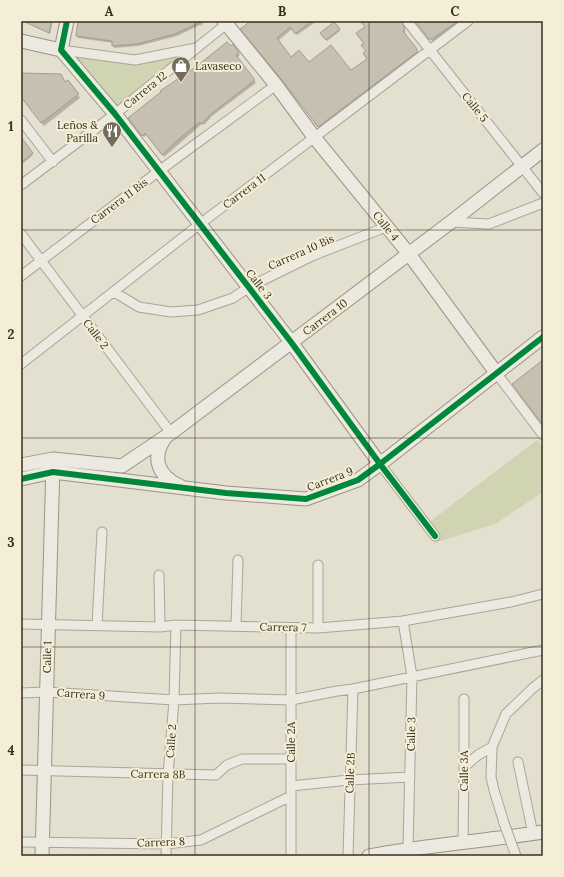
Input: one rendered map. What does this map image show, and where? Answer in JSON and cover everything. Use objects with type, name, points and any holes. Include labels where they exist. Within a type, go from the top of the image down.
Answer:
[{"type":"main road","points":[[21,41],[61,50],[67,21]]},
{"type":"main road","name":"Calle 4","points":[[227,22],[276,85],[314,138],[409,254],[497,374]]},
{"type":"main road","name":"Calle 3","points":[[61,50],[115,114],[291,342],[380,464]]},
{"type":"main road","name":"Carrera 10","points":[[21,465],[53,458],[122,466],[171,433],[409,254],[543,150]]},
{"type":"main road","name":"Carrera 9","points":[[21,479],[53,472],[187,488],[306,499],[358,480],[543,337]]},
{"type":"main road","points":[[171,433],[161,444],[158,452],[158,467],[170,481],[178,486],[187,488]]},
{"type":"main road","name":"Calle 1","points":[[42,856],[53,458]]},
{"type":"main road","points":[[369,856],[408,849],[463,844],[538,833]]},
{"type":"street","name":"Calle 5","points":[[407,21],[543,194]]},
{"type":"street","name":"Carrera 11","points":[[21,364],[200,224],[468,21]]},
{"type":"street","name":"Carrera 12","points":[[21,185],[115,114],[227,22]]},
{"type":"street","points":[[61,50],[135,60],[198,47]]},
{"type":"street","name":"Carrera 11 Bis","points":[[21,276],[40,260],[276,85]]},
{"type":"street","points":[[21,120],[53,162]]},
{"type":"street","points":[[451,222],[489,224],[543,203]]},
{"type":"street","name":"Carrera 10 Bis","points":[[114,292],[139,307],[171,312],[198,310],[233,298],[249,288],[312,256],[386,227]]},
{"type":"street","name":"Calle 2","points":[[21,234],[171,433]]},
{"type":"street","name":"Calle 4","points":[[497,374],[543,435]]},
{"type":"street","name":"Calle 3","points":[[380,464],[435,536]]},
{"type":"street","points":[[97,625],[102,532]]},
{"type":"street","points":[[236,626],[238,560]]},
{"type":"street","points":[[318,564],[318,628]]},
{"type":"street","points":[[159,575],[160,627]]},
{"type":"street","name":"Carrera 7","points":[[21,624],[318,628],[403,621],[511,602],[543,594]]},
{"type":"street","name":"Calle 3","points":[[403,621],[412,676],[408,849]]},
{"type":"street","name":"Calle 2","points":[[166,856],[168,775],[174,700],[176,625]]},
{"type":"street","name":"Calle 2A","points":[[291,628],[291,856]]},
{"type":"street","name":"Carrera 9","points":[[21,693],[47,692],[174,700],[219,698],[291,700],[353,689],[543,650]]},
{"type":"street","points":[[516,856],[504,823],[491,777],[492,747],[506,714],[543,680]]},
{"type":"street","name":"Calle 2B","points":[[348,856],[349,780],[353,689]]},
{"type":"street","name":"Calle 3A","points":[[463,844],[464,699]]},
{"type":"street","points":[[464,767],[478,755],[492,747]]},
{"type":"street","name":"Carrera 8B","points":[[21,770],[168,775],[216,775],[227,765],[242,759],[291,759]]},
{"type":"street","points":[[518,762],[538,833]]},
{"type":"street","points":[[291,786],[349,780],[410,777]]},
{"type":"street","name":"Carrera 8","points":[[21,842],[166,844],[201,840],[291,796]]},
{"type":"green space","points":[[198,47],[115,114],[61,50],[135,60]]},
{"type":"green space","points":[[537,440],[543,447],[543,492],[495,524],[434,543],[428,523]]},
{"type":"building","points":[[23,21],[52,21],[49,33]]},
{"type":"building","points":[[78,21],[203,21],[175,34],[137,44],[112,46],[112,41],[76,36]]},
{"type":"building","points":[[251,21],[312,21],[295,34],[290,27],[277,38],[291,57],[299,50],[309,62],[331,45],[351,70],[367,59],[363,53],[366,51],[361,45],[364,44],[356,33],[365,27],[360,21],[401,21],[405,29],[403,31],[417,49],[417,52],[318,127],[240,29]]},
{"type":"building","points":[[415,21],[458,21],[432,39],[429,39]]},
{"type":"building","points":[[334,22],[340,29],[326,40],[320,33]]},
{"type":"building","points":[[227,42],[231,46],[233,44],[239,53],[236,55],[255,80],[211,114],[202,124],[200,122],[180,138],[162,155],[145,133],[142,136],[128,118],[161,92],[160,91],[193,69]]},
{"type":"building","points":[[21,73],[61,74],[65,82],[68,80],[79,94],[41,123],[21,97]]},
{"type":"building","points":[[21,137],[33,153],[21,163]]},
{"type":"building","points":[[543,360],[543,425],[512,384]]},
{"type":"cycle path","points":[[67,21],[61,50],[115,114],[291,342],[380,464],[435,536]]},
{"type":"cycle path","points":[[21,479],[53,472],[226,493],[306,499],[358,480],[543,337]]},
{"type":"place","name":"Lavaseco","points":[[181,83]]},
{"type":"place","name":"Leños & Parilla","points":[[112,148]]}]
